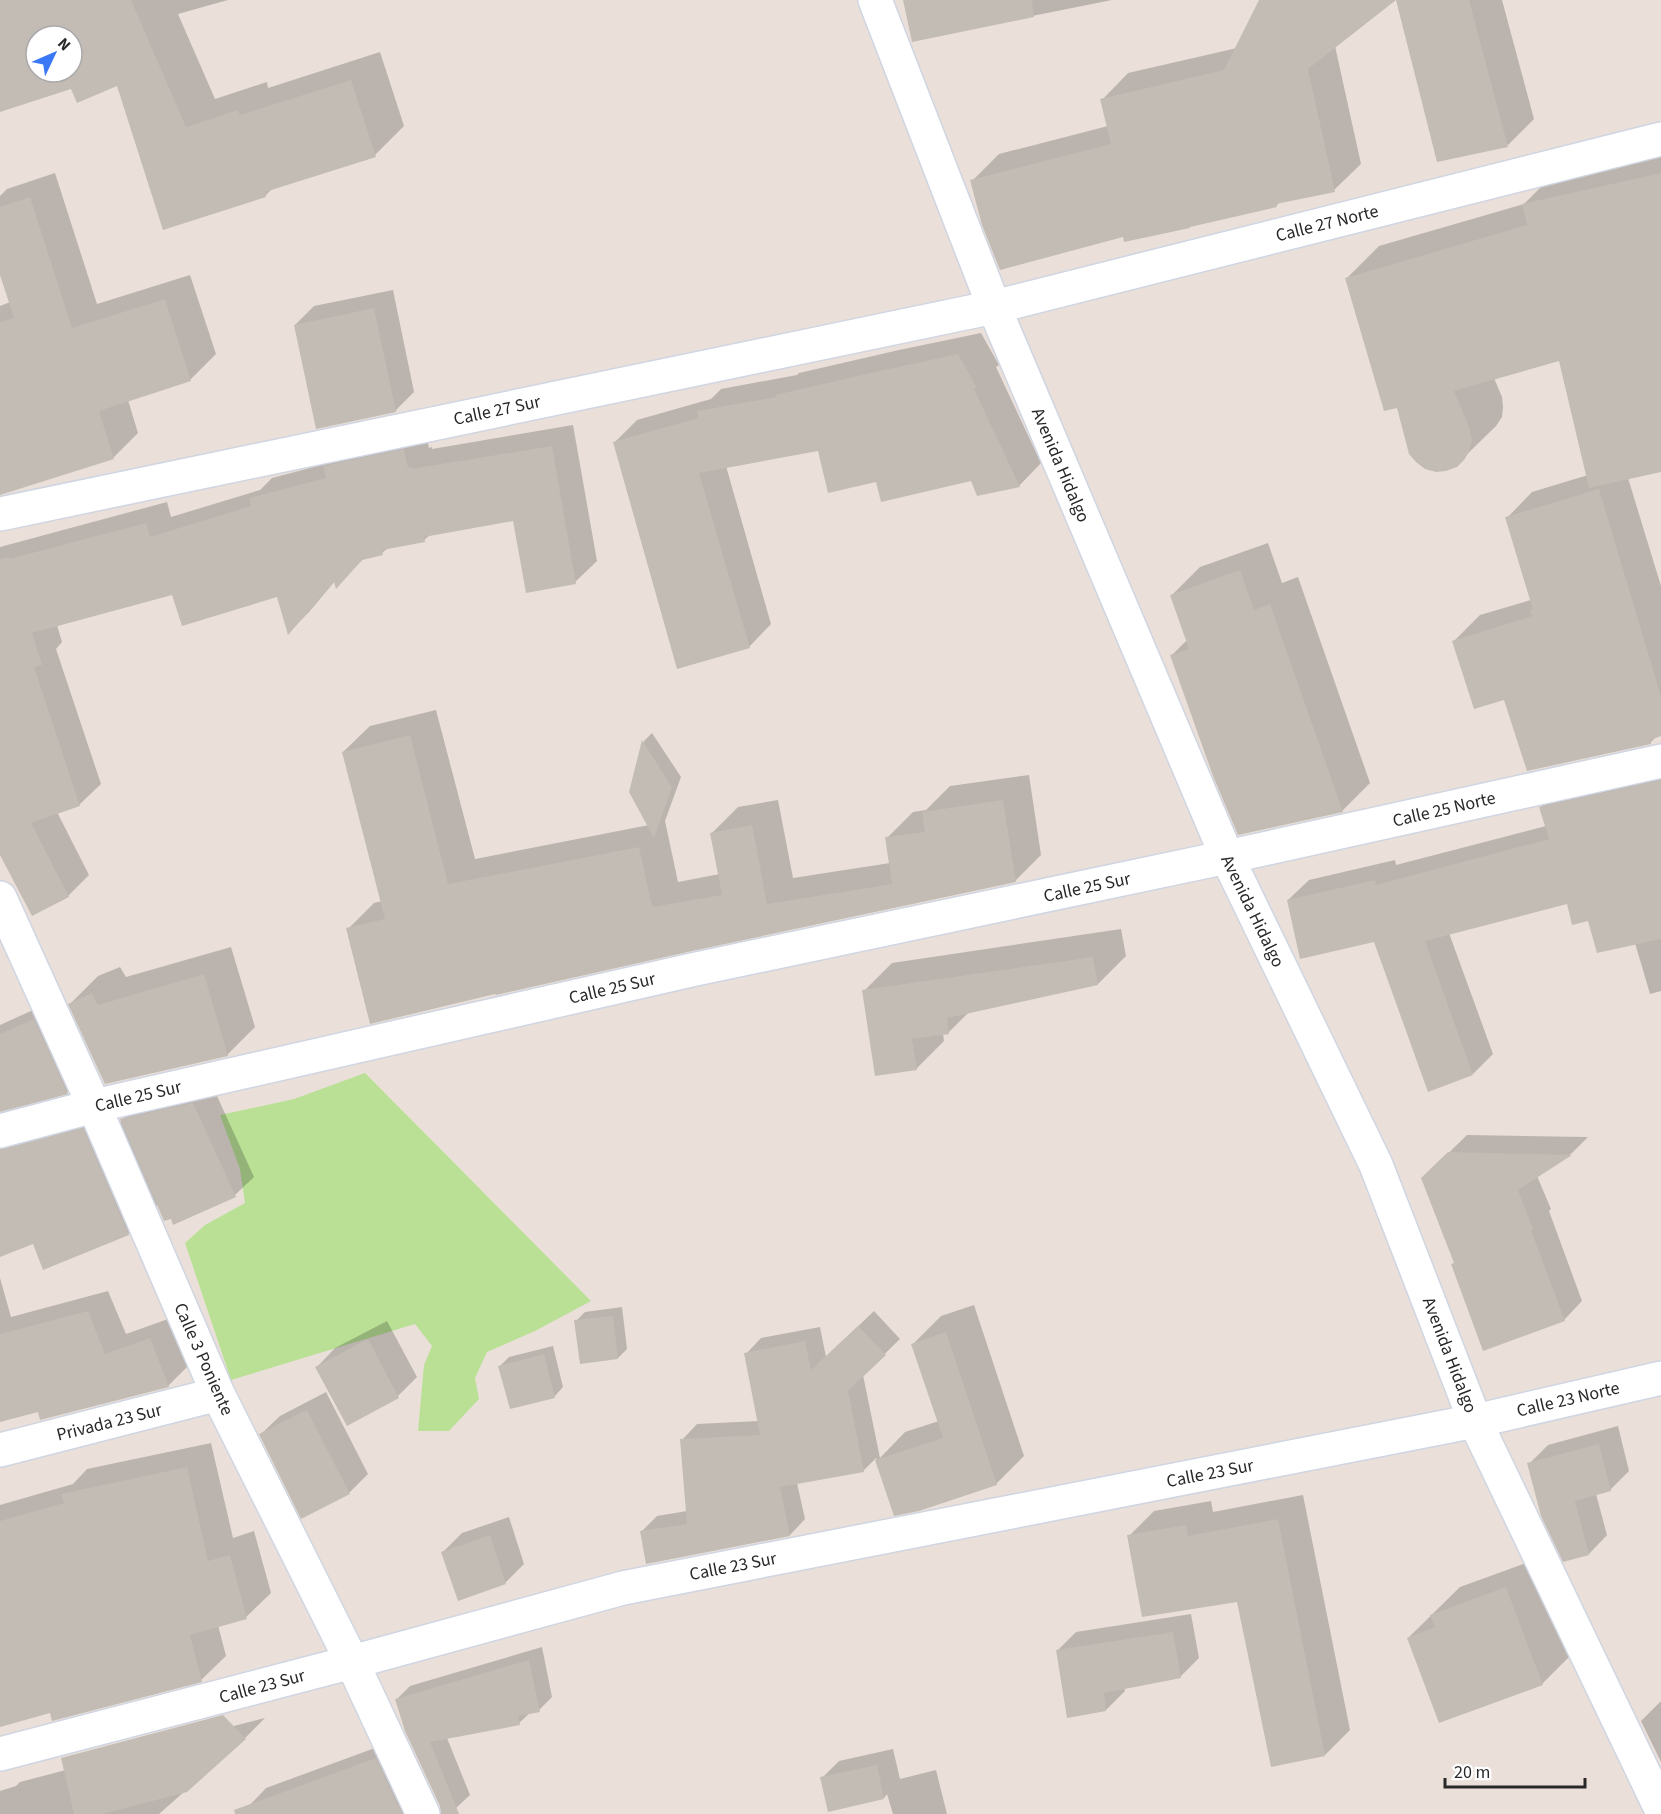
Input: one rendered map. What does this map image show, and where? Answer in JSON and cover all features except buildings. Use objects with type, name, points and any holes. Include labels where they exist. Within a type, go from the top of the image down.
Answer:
[{"type":"street","name":"Avenida Hidalgo","points":[[874,0],[994,307],[1227,857],[1376,1166],[1475,1420],[1661,1809]]},
{"type":"street","name":"Calle 27 Norte","points":[[994,307],[1661,139]]},
{"type":"street","name":"Calle 27 Sur","points":[[0,513],[994,307]]},
{"type":"street","name":"Calle 25 Norte","points":[[1227,857],[1661,761]]},
{"type":"street","name":"Calle 25 Sur","points":[[0,1131],[94,1106],[696,969],[1227,857]]},
{"type":"street","name":"Calle 3 Poniente","points":[[0,898],[94,1106],[218,1394],[352,1662],[423,1814]]},
{"type":"street","name":"Calle 23 Norte","points":[[1475,1420],[1661,1378]]},
{"type":"street","name":"Privada 23 Sur","points":[[0,1450],[218,1394]]},
{"type":"street","name":"Calle 23 Sur","points":[[0,1754],[352,1662],[622,1588],[1475,1420]]},
{"type":"green space","points":[[365,1073],[591,1301],[535,1331],[487,1352],[475,1378],[479,1399],[449,1431],[418,1431],[424,1365],[432,1346],[415,1324],[231,1380],[185,1243],[205,1225],[245,1203],[240,1169],[220,1115],[294,1099]]}]
